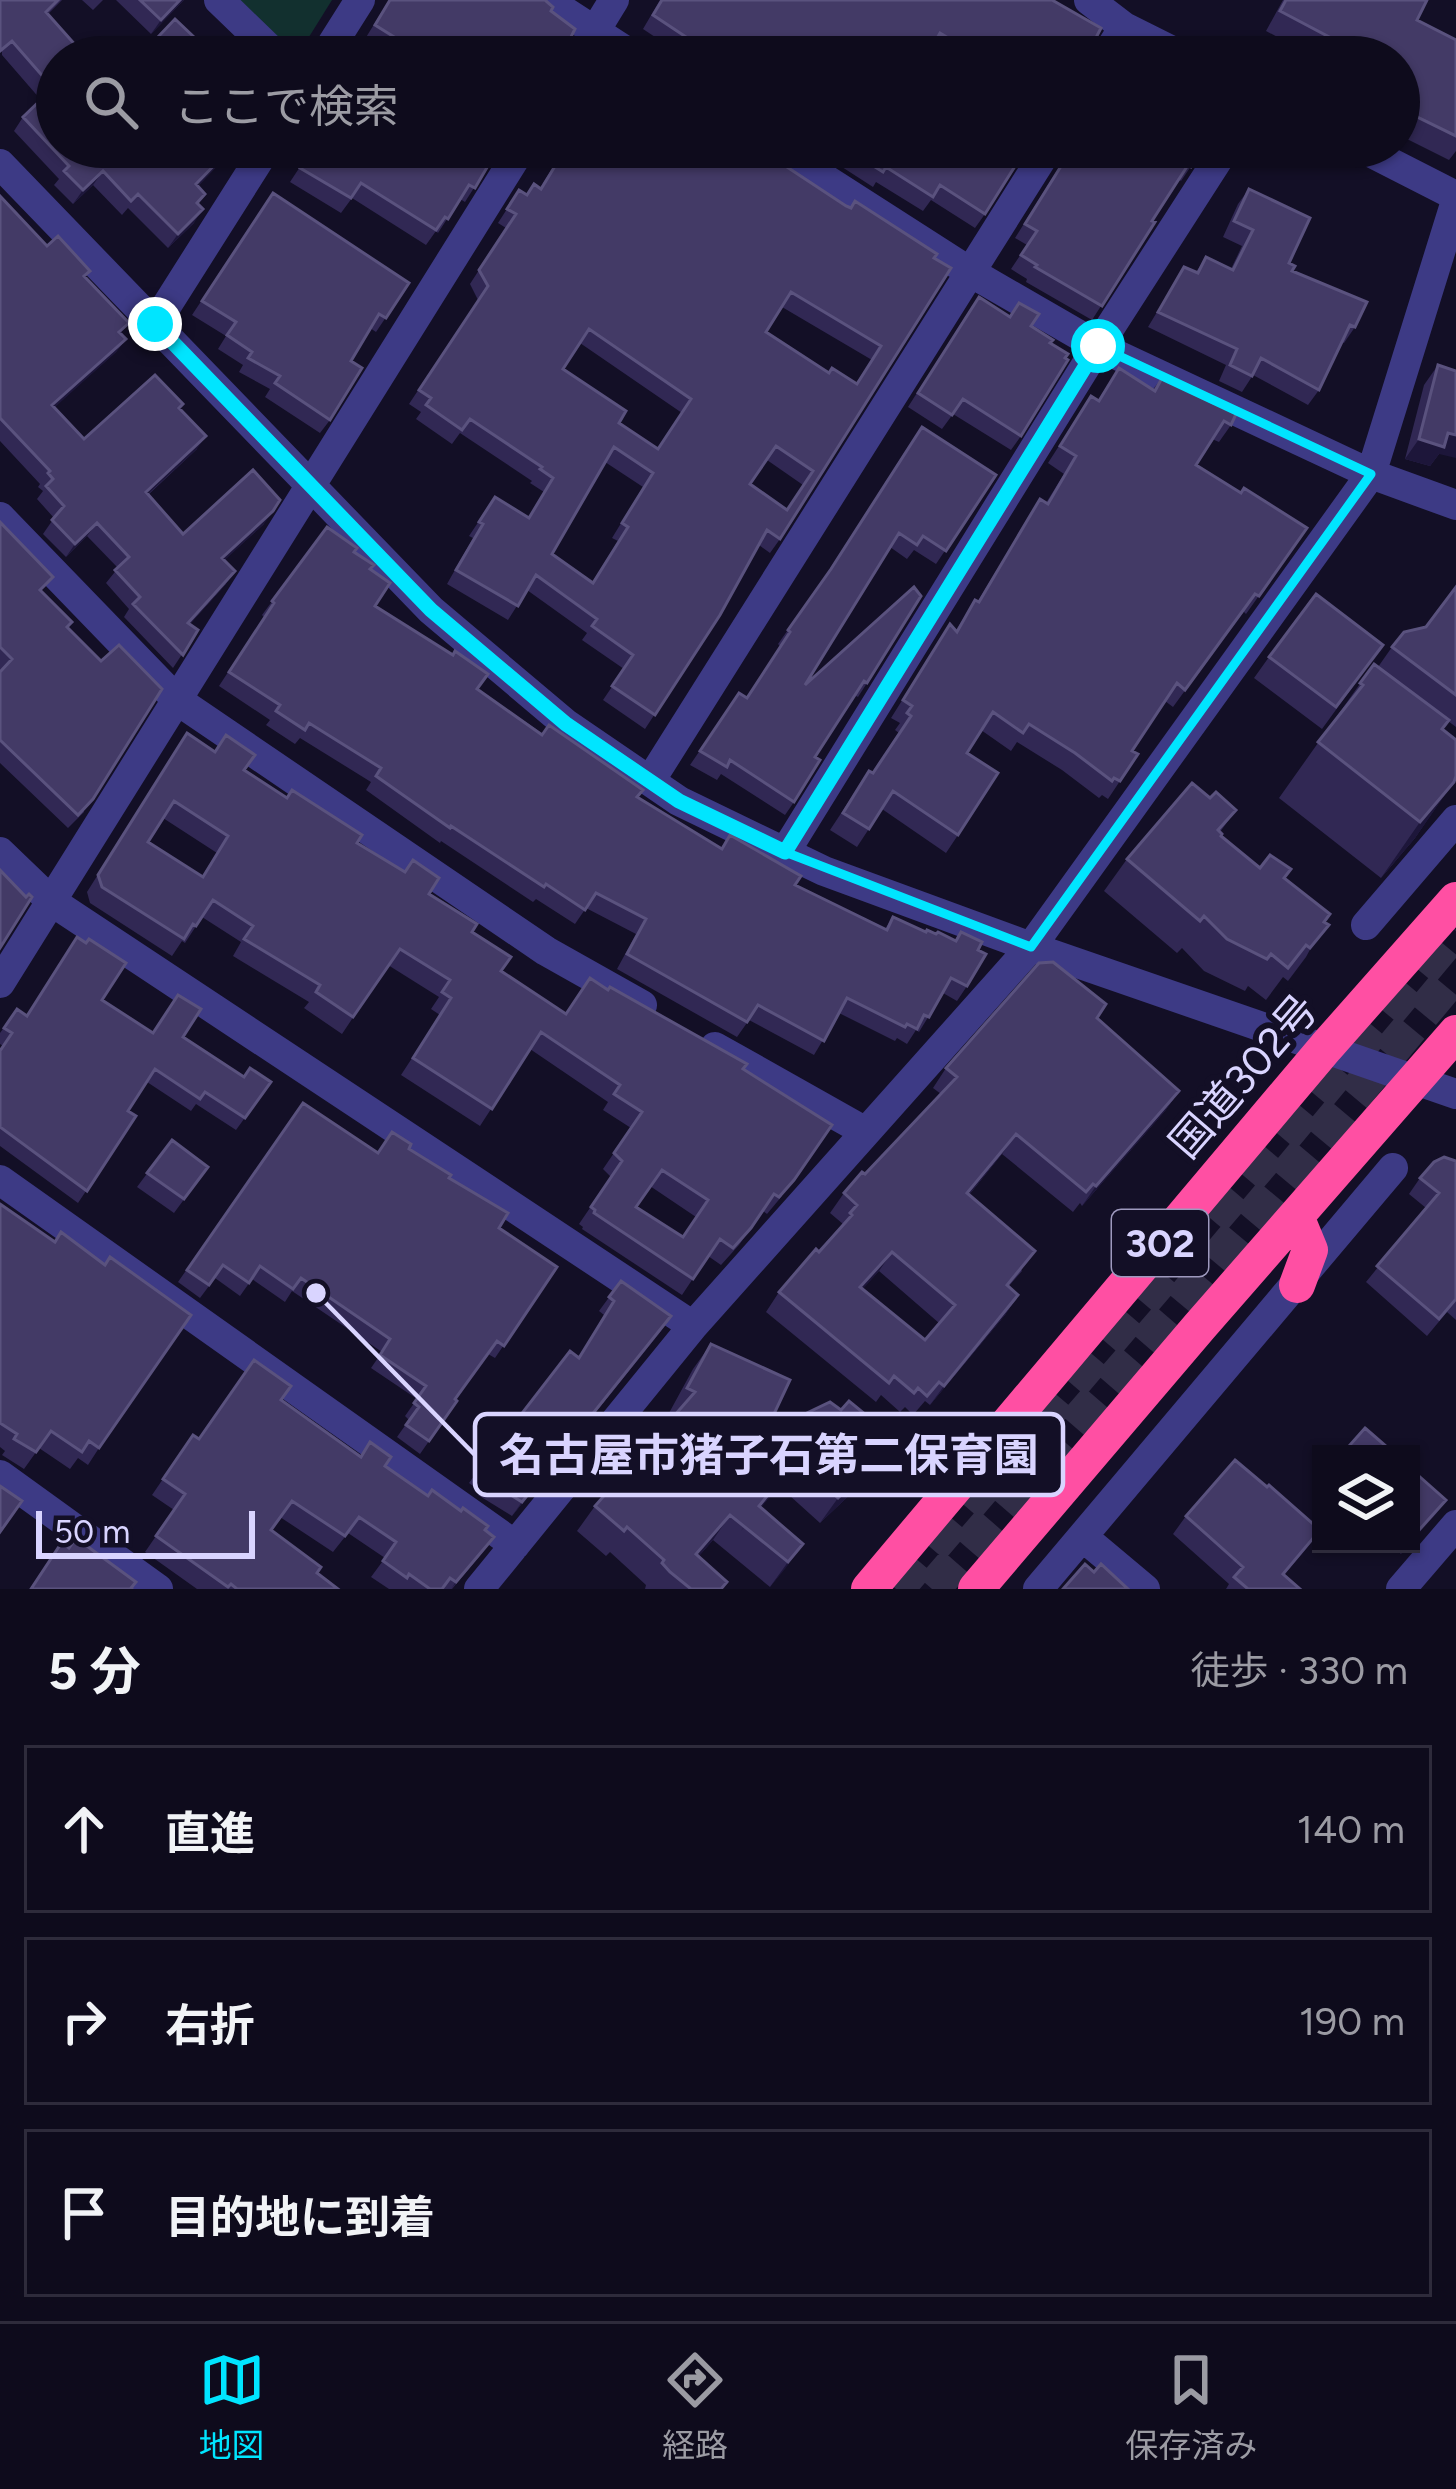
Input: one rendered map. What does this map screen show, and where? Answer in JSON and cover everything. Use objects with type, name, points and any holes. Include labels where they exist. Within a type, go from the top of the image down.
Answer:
[{"type":"highway","name":"国道302号","points":[[869,1589],[1326,1047],[1456,900]]},
{"type":"highway","name":"302","points":[[976,1589],[1456,1033]]},
{"type":"highway","points":[[1296,1216],[1310,1250],[1297,1285]]},
{"type":"street","points":[[218,0],[256,36]]},
{"type":"street","points":[[337,36],[360,0]]},
{"type":"street","points":[[547,0],[580,36]]},
{"type":"street","points":[[592,36],[614,0]]},
{"type":"street","points":[[1089,0],[1142,36]]},
{"type":"street","points":[[1119,36],[1124,27]]},
{"type":"street","points":[[0,164],[431,610],[566,724],[679,801],[824,871],[1456,1094]]},
{"type":"street","points":[[155,324],[254,168]]},
{"type":"street","points":[[0,983],[509,168]]},
{"type":"street","points":[[808,168],[970,272],[1098,346],[1371,474],[1456,505]]},
{"type":"street","points":[[650,782],[1036,168]]},
{"type":"street","points":[[785,852],[1212,168]]},
{"type":"street","points":[[479,1589],[693,1326],[1031,947],[1371,474],[1456,198],[1400,168]]},
{"type":"street","points":[[0,518],[177,700],[546,951],[866,1132]]},
{"type":"street","points":[[1366,925],[1456,820]]},
{"type":"street","points":[[0,852],[51,901],[693,1326]]},
{"type":"street","points":[[1038,1589],[1394,1168]]},
{"type":"street","points":[[0,1180],[515,1545]]},
{"type":"street","points":[[0,1474],[158,1589]]},
{"type":"street","points":[[1401,1589],[1456,1525]]},
{"type":"street","points":[[1083,1537],[1145,1589]]},
{"type":"highlighted area","points":[[1098,346],[1371,474],[1031,947],[785,852]]},
{"type":"green space","points":[[234,0],[332,0],[310,36],[269,36]]},
{"type":"building","points":[[0,0],[58,0],[46,12],[67,36],[36,36],[36,69],[12,41],[0,51]]},
{"type":"building","points":[[140,0],[180,0],[161,20]]},
{"type":"building","points":[[390,0],[545,0],[553,7],[551,11],[575,29],[572,36],[393,36],[375,25]]},
{"type":"building","points":[[662,0],[1052,0],[1101,28],[1097,36],[684,36],[653,15]]},
{"type":"building","points":[[1286,0],[1427,0],[1417,20],[1456,40],[1456,136],[1420,118],[1420,36],[1327,36],[1280,11]]},
{"type":"building","points":[[175,19],[193,36],[159,36]]},
{"type":"building","points":[[36,104],[36,131],[23,117]]},
{"type":"building","points":[[212,168],[196,184],[205,194],[197,203],[203,209],[178,234],[138,194],[131,201],[103,171],[83,190],[64,171]]},
{"type":"building","points":[[300,168],[487,168],[475,188],[469,185],[436,230],[361,183],[351,198]]},
{"type":"building","points":[[554,168],[789,168],[846,206],[851,208],[855,201],[951,268],[780,539],[767,530],[720,615],[655,715],[612,686],[633,655],[592,626],[597,619],[536,575],[518,606],[456,570],[495,497],[529,518],[553,478],[470,419],[462,430],[426,405],[431,398],[419,390],[488,286],[479,270],[516,214],[507,209],[519,190],[527,195],[534,184],[541,189]],"holes":[[[791,292],[881,346],[857,384],[832,368],[829,373],[766,332]],[[589,329],[691,399],[658,449],[619,423],[626,411],[563,369]],[[776,446],[813,471],[787,510],[750,484]],[[614,447],[653,473],[622,523],[628,527],[593,583],[552,554]]]},
{"type":"building","points":[[888,168],[1014,168],[985,214],[940,185],[933,197]]},
{"type":"building","points":[[1060,168],[1186,168],[1102,306],[1021,255],[1037,231],[1025,224]]},
{"type":"building","points":[[1249,189],[1310,218],[1289,263],[1295,266],[1292,271],[1367,302],[1355,327],[1350,325],[1319,390],[1261,358],[1252,376],[1230,365],[1237,349],[1158,312],[1184,267],[1198,273],[1206,257],[1233,270],[1253,230],[1234,221]]},
{"type":"building","points":[[273,193],[409,283],[386,318],[379,314],[351,361],[362,368],[330,420],[275,383],[280,376],[248,358],[252,352],[227,335],[236,322],[202,301]]},
{"type":"building","points":[[0,196],[47,246],[58,236],[90,271],[84,276],[129,323],[119,332],[126,339],[52,405],[84,439],[155,375],[206,436],[146,492],[183,534],[253,470],[280,500],[222,558],[235,571],[188,623],[198,630],[183,655],[133,604],[140,597],[115,570],[129,557],[97,523],[75,544],[52,520],[64,506],[46,486],[53,479],[50,471],[0,418]]},
{"type":"building","points":[[979,297],[1010,317],[1019,303],[1039,314],[1031,326],[1068,354],[1021,436],[963,399],[952,415],[918,393]]},
{"type":"building","points":[[1438,365],[1456,371],[1456,435],[1448,433],[1444,447],[1419,439]]},
{"type":"building","points":[[1119,368],[1155,391],[1162,378],[1238,410],[1231,425],[1224,421],[1196,465],[1241,493],[1244,488],[1307,528],[1185,690],[1177,683],[1132,751],[1138,754],[1120,781],[1112,781],[1029,724],[1023,733],[993,712],[967,753],[998,773],[958,835],[893,791],[869,829],[843,813],[911,716],[907,713],[912,706],[903,700],[950,624],[957,632],[975,600],[979,602],[1040,499],[1048,504],[1076,456],[1060,446],[1091,396],[1099,401]]},
{"type":"building","points":[[922,427],[996,475],[946,551],[923,536],[917,545],[899,533],[805,685],[914,587],[921,596],[815,757],[820,760],[794,802],[730,760],[727,767],[700,751],[739,693],[747,698]]},
{"type":"building","points":[[0,522],[53,577],[40,590],[72,622],[67,627],[101,661],[119,645],[162,689],[93,799],[78,815],[0,740],[0,672],[12,659],[0,647]]},
{"type":"building","points":[[327,527],[357,548],[354,552],[374,565],[370,569],[390,583],[375,606],[488,674],[477,689],[542,735],[549,725],[643,790],[637,797],[722,849],[730,835],[801,876],[795,885],[887,930],[893,917],[956,941],[961,932],[982,942],[978,950],[986,954],[967,986],[951,978],[917,1029],[847,998],[824,1041],[758,1005],[747,1022],[627,954],[646,919],[596,893],[585,910],[544,887],[376,776],[381,768],[309,723],[305,730],[276,711],[280,705],[229,672],[272,601]]},
{"type":"building","points":[[1456,587],[1456,695],[1392,647],[1404,632],[1426,627]]},
{"type":"building","points":[[1316,594],[1383,645],[1336,707],[1269,657]]},
{"type":"building","points":[[1374,664],[1449,720],[1442,729],[1456,740],[1454,782],[1420,822],[1318,742]]},
{"type":"building","points":[[187,733],[215,752],[226,735],[255,755],[244,770],[287,798],[292,790],[362,835],[357,843],[405,872],[413,860],[439,878],[429,894],[477,924],[472,932],[511,957],[501,971],[566,1014],[590,978],[747,1064],[743,1069],[832,1125],[794,1180],[779,1197],[774,1194],[733,1248],[720,1239],[693,1279],[591,1207],[622,1161],[614,1153],[642,1112],[614,1094],[620,1085],[541,1032],[492,1109],[413,1058],[451,998],[442,992],[450,980],[400,949],[353,1017],[316,992],[320,985],[244,939],[253,926],[213,900],[184,939],[102,887],[98,875]],"holes":[[[174,801],[228,836],[203,877],[148,842]],[[662,1170],[708,1200],[683,1237],[636,1207]]]},
{"type":"building","points":[[1192,783],[1210,798],[1216,792],[1236,810],[1218,830],[1221,836],[1260,868],[1270,855],[1291,869],[1284,878],[1330,914],[1324,922],[1329,925],[1288,968],[1271,954],[1267,959],[1227,939],[1204,916],[1200,921],[1127,859]]},
{"type":"building","points":[[0,870],[26,897],[32,897],[0,948]]},
{"type":"building","points":[[77,937],[86,943],[89,939],[126,963],[102,1000],[153,1033],[178,995],[201,1009],[183,1037],[244,1077],[250,1068],[271,1082],[245,1118],[205,1092],[200,1099],[155,1069],[128,1111],[136,1116],[87,1191],[0,1127],[0,1051],[12,1033],[4,1028],[17,1009],[27,1016]]},
{"type":"building","points":[[1053,962],[1106,1004],[1097,1018],[1179,1091],[1086,1192],[1016,1134],[967,1193],[1035,1251],[1007,1285],[1018,1295],[944,1386],[939,1382],[927,1396],[918,1388],[914,1393],[894,1376],[889,1383],[779,1292],[852,1215],[857,1205],[844,1193],[957,1077],[946,1068],[1039,963]],"holes":[[[892,1252],[955,1305],[925,1340],[860,1287]]]},
{"type":"building","points":[[303,1103],[378,1153],[392,1132],[411,1144],[409,1149],[451,1175],[449,1178],[508,1213],[499,1228],[557,1267],[504,1346],[497,1341],[429,1441],[406,1425],[426,1386],[380,1355],[390,1339],[301,1278],[293,1289],[260,1266],[249,1283],[223,1265],[209,1285],[187,1270]]},
{"type":"building","points":[[172,1140],[208,1167],[184,1199],[147,1173]]},
{"type":"building","points":[[1444,1157],[1456,1161],[1456,1299],[1439,1319],[1377,1266],[1439,1193],[1420,1178]]},
{"type":"building","points":[[0,1204],[55,1242],[61,1232],[105,1265],[110,1257],[191,1315],[99,1448],[89,1441],[82,1452],[51,1431],[36,1452],[14,1439],[17,1434],[0,1423]]},
{"type":"building","points":[[621,1281],[671,1316],[522,1502],[488,1481],[491,1478],[479,1469],[570,1351],[579,1358]]},
{"type":"building","points":[[711,1344],[790,1380],[765,1433],[830,1402],[841,1410],[849,1401],[871,1419],[876,1443],[866,1454],[875,1462],[838,1498],[796,1460],[759,1506],[803,1544],[788,1562],[730,1515],[696,1554],[727,1582],[721,1589],[691,1589],[627,1527],[624,1531],[595,1506],[695,1392],[687,1388]]},
{"type":"building","points":[[254,1360],[291,1386],[281,1400],[361,1457],[370,1442],[391,1457],[385,1466],[428,1496],[432,1490],[488,1526],[485,1530],[494,1537],[456,1582],[450,1578],[442,1589],[430,1589],[409,1574],[407,1578],[383,1561],[396,1542],[359,1517],[345,1536],[292,1501],[271,1530],[321,1567],[317,1573],[338,1589],[228,1587],[156,1536],[185,1494],[163,1479],[193,1435],[199,1439]]},
{"type":"building","points":[[1365,1428],[1385,1445],[1350,1445]]},
{"type":"building","points":[[1235,1460],[1312,1523],[1312,1540],[1283,1574],[1300,1589],[1248,1589],[1234,1577],[1243,1567],[1186,1516]]},
{"type":"building","points":[[1420,1477],[1446,1500],[1420,1529]]},
{"type":"building","points":[[0,1486],[22,1501],[0,1532]]},
{"type":"building","points":[[76,1538],[136,1582],[133,1589],[31,1589],[62,1542],[69,1548]]},
{"type":"building","points":[[1085,1564],[1094,1572],[1101,1564],[1128,1589],[1063,1589]]},
{"type":"tunnel","points":[[896,1589],[1456,930]]},
{"type":"tunnel","points":[[932,1589],[1171,1314],[1456,973]]},
{"type":"place","name":"名古屋市猪子石第二保育園","points":[[316,1293]]},
{"type":"route","points":[[155,324],[431,610],[566,724],[679,801],[785,852],[1098,346]]}]
